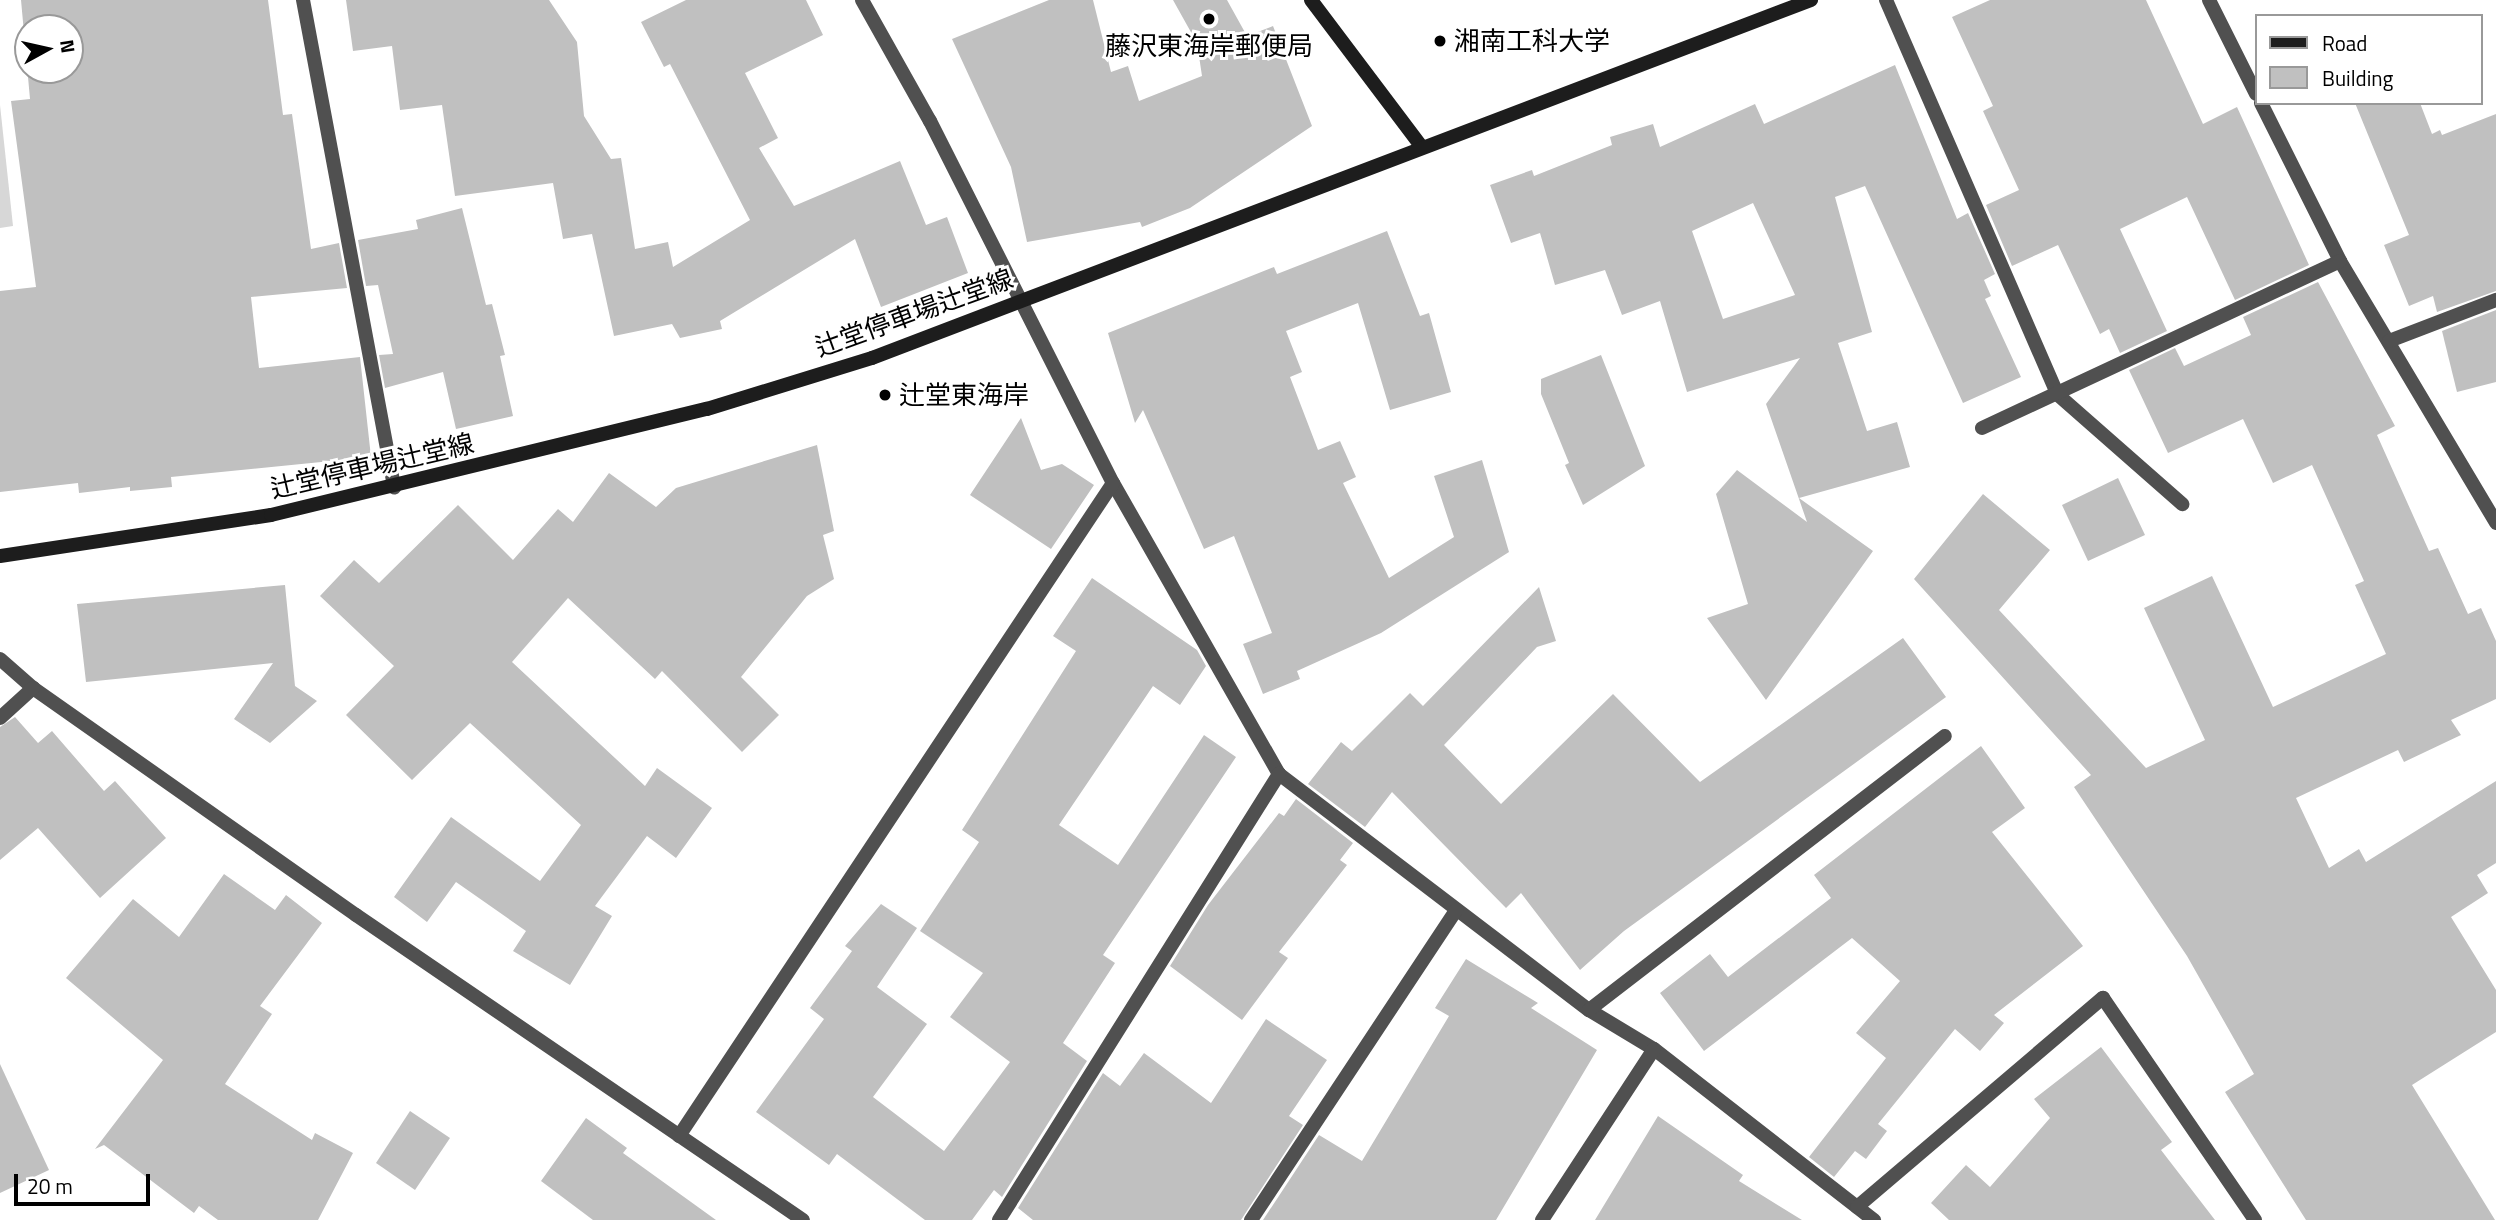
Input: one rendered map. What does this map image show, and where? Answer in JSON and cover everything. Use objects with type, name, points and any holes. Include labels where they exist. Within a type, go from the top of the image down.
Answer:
[{"type":"main road","points":[[1311,0],[1421,146]]},
{"type":"main road","name":"辻堂停車場辻堂線","points":[[0,556],[271,515],[394,488],[707,409],[872,358],[1421,146],[1811,0]]},
{"type":"street","points":[[303,0],[394,488]]},
{"type":"street","points":[[862,0],[1021,301],[1113,483],[1279,774],[1589,1010],[1654,1049],[1874,1220]]},
{"type":"street","points":[[1886,0],[2057,394],[2182,503]]},
{"type":"street","points":[[2209,0],[2254,90]]},
{"type":"street","points":[[2262,105],[2340,261],[2496,523]]},
{"type":"street","points":[[1982,428],[2340,261]]},
{"type":"street","points":[[2389,341],[2496,300]]},
{"type":"street","points":[[679,1136],[1113,483]]},
{"type":"street","points":[[0,659],[33,688],[803,1220]]},
{"type":"street","points":[[0,718],[33,688]]},
{"type":"street","points":[[1589,1010],[1945,736]]},
{"type":"street","points":[[999,1220],[1279,774]]},
{"type":"street","points":[[1251,1220],[1456,911]]},
{"type":"street","points":[[1857,1207],[2103,998],[2255,1220]]},
{"type":"street","points":[[1542,1220],[1654,1049]]},
{"type":"shaded area","points":[[0,105],[13,226],[0,228]]},
{"type":"building","points":[[21,0],[268,0],[283,115],[292,114],[311,249],[339,243],[347,288],[251,297],[259,368],[360,357],[371,457],[171,477],[172,487],[130,491],[130,487],[79,493],[78,483],[0,492],[0,291],[36,287],[11,101],[30,99],[29,84],[84,84],[84,14],[22,14]]},
{"type":"building","points":[[346,0],[549,0],[577,42],[584,116],[611,159],[621,158],[635,249],[668,242],[673,267],[750,220],[670,64],[664,67],[641,22],[686,0],[806,0],[823,35],[745,73],[778,138],[759,148],[794,206],[900,161],[926,225],[947,217],[968,273],[881,307],[855,239],[720,321],[722,329],[680,338],[672,324],[614,336],[592,234],[563,239],[553,183],[455,196],[442,105],[400,110],[392,46],[353,51]]},
{"type":"building","points":[[1049,0],[1093,0],[1111,72],[1128,66],[1139,101],[1202,76],[1197,43],[1173,0],[1227,0],[1247,36],[1273,26],[1312,126],[1190,208],[1142,227],[1140,222],[1027,242],[1011,167],[952,39]]},
{"type":"building","points":[[1990,0],[2146,0],[2203,124],[2237,107],[2309,265],[2235,300],[2187,197],[2120,229],[2167,331],[2120,353],[2109,329],[2100,334],[2058,245],[2012,266],[1986,205],[2019,190],[1983,111],[1993,106],[1952,17]]},
{"type":"building","points":[[1895,65],[1957,219],[1968,213],[1995,274],[1984,280],[1991,296],[1985,299],[2021,377],[1963,403],[1865,186],[1835,197],[1872,332],[1838,343],[1867,431],[1897,422],[1910,467],[1799,498],[1873,551],[1766,700],[1707,618],[1748,604],[1716,494],[1737,470],[1807,522],[1766,404],[1800,358],[1687,392],[1660,301],[1622,315],[1605,270],[1555,285],[1540,233],[1511,243],[1490,185],[1532,170],[1534,176],[1612,145],[1610,137],[1653,124],[1660,147],[1755,104],[1764,124]],"holes":[[[1753,203],[1795,295],[1723,319],[1692,231]]]},
{"type":"building","points":[[2356,105],[2421,105],[2432,134],[2440,130],[2442,135],[2496,114],[2496,291],[2437,312],[2433,296],[2409,306],[2384,245],[2409,235]]},
{"type":"building","points":[[462,208],[486,305],[492,304],[505,355],[500,356],[513,416],[456,429],[443,372],[385,388],[379,355],[393,354],[378,285],[366,286],[358,240],[418,229],[416,220]]},
{"type":"building","points":[[1387,231],[1420,316],[1429,313],[1451,392],[1390,410],[1358,303],[1286,331],[1302,372],[1290,377],[1318,450],[1340,441],[1356,477],[1343,483],[1389,578],[1454,537],[1434,476],[1482,460],[1509,552],[1381,633],[1297,671],[1300,679],[1263,694],[1243,644],[1272,633],[1234,536],[1204,549],[1143,410],[1135,423],[1108,333],[1274,267],[1277,274]]},
{"type":"building","points":[[2318,282],[2395,426],[2377,435],[2429,551],[2438,548],[2468,614],[2481,608],[2496,641],[2496,699],[2451,720],[2461,735],[2404,762],[2398,750],[2296,798],[2329,868],[2359,849],[2366,862],[2496,781],[2496,863],[2477,875],[2488,893],[2451,917],[2496,990],[2496,1032],[2412,1085],[2495,1220],[2306,1220],[2225,1092],[2254,1074],[2187,956],[2074,787],[2091,775],[1914,579],[1983,494],[2050,550],[1999,610],[2146,768],[2205,740],[2144,608],[2212,576],[2273,707],[2386,654],[2355,585],[2364,581],[2312,465],[2273,483],[2243,419],[2168,453],[2129,370],[2175,348],[2184,366],[2251,335],[2243,317]]},
{"type":"building","points":[[2496,310],[2496,382],[2457,392],[2442,331]]},
{"type":"building","points":[[1601,355],[1645,466],[1583,505],[1565,465],[1569,463],[1541,394],[1541,379]]},
{"type":"building","points":[[1021,418],[1041,470],[1062,464],[1094,485],[1051,549],[970,495]]},
{"type":"building","points":[[817,445],[834,531],[823,535],[834,579],[807,596],[741,677],[779,715],[742,752],[662,671],[655,679],[568,598],[512,662],[645,786],[657,768],[712,808],[676,858],[647,836],[595,906],[612,916],[570,985],[513,951],[526,931],[456,882],[427,922],[394,897],[451,817],[540,881],[581,825],[470,723],[412,780],[346,715],[394,666],[320,596],[354,560],[379,583],[458,505],[513,560],[558,509],[573,522],[609,473],[656,507],[676,488]]},
{"type":"building","points":[[2118,478],[2145,535],[2088,561],[2062,505]]},
{"type":"building","points":[[1092,578],[1197,650],[1206,666],[1180,705],[1153,686],[1059,825],[1118,865],[1204,735],[1236,757],[1103,955],[1115,963],[1063,1043],[1087,1061],[1002,1197],[994,1190],[972,1220],[925,1220],[837,1154],[829,1165],[756,1112],[824,1019],[810,1008],[852,951],[845,946],[881,904],[917,928],[877,987],[927,1024],[873,1097],[944,1151],[1010,1062],[950,1017],[983,973],[920,931],[979,842],[962,830],[1076,651],[1053,636]]},
{"type":"building","points":[[285,585],[295,686],[317,701],[270,743],[234,719],[273,663],[86,682],[77,604]]},
{"type":"building","points":[[1539,587],[1556,641],[1537,647],[1444,745],[1501,804],[1613,694],[1700,782],[1903,638],[1946,697],[1624,931],[1580,970],[1521,893],[1506,908],[1392,792],[1365,827],[1308,784],[1341,742],[1352,751],[1410,693],[1423,706]]},
{"type":"building","points":[[15,717],[38,743],[52,731],[104,791],[115,781],[166,838],[100,898],[38,828],[0,860],[0,727]]},
{"type":"building","points":[[1981,746],[2025,808],[1992,832],[2083,946],[1994,1015],[2004,1023],[1980,1051],[1955,1029],[1878,1124],[1887,1131],[1866,1159],[1855,1151],[1834,1177],[1809,1157],[1886,1058],[1856,1033],[1900,981],[1852,938],[1704,1051],[1660,993],[1710,954],[1728,977],[1831,898],[1814,875]]},
{"type":"building","points":[[1296,799],[1353,843],[1340,860],[1347,865],[1279,952],[1288,958],[1242,1020],[1170,966],[1208,905],[1279,813],[1284,816]]},
{"type":"building","points":[[224,874],[275,910],[286,895],[322,923],[260,1006],[272,1014],[225,1084],[312,1140],[315,1133],[353,1153],[318,1220],[218,1220],[199,1206],[194,1213],[104,1145],[95,1149],[163,1060],[66,978],[133,899],[179,937]]},
{"type":"building","points":[[1466,959],[1538,1003],[1531,1008],[1597,1050],[1496,1220],[1263,1220],[1319,1135],[1362,1161],[1449,1016],[1435,1008]]},
{"type":"building","points":[[1266,1019],[1327,1060],[1289,1116],[1303,1125],[1241,1220],[1033,1220],[1018,1208],[1103,1073],[1120,1086],[1144,1053],[1211,1103]]},
{"type":"building","points":[[2101,1047],[2172,1142],[2161,1150],[2215,1220],[1949,1220],[1931,1203],[1966,1165],[1990,1187],[2050,1118],[2034,1099]]},
{"type":"building","points":[[0,1064],[49,1170],[0,1193]]},
{"type":"building","points":[[410,1111],[450,1138],[415,1190],[376,1163]]},
{"type":"building","points":[[1658,1116],[1743,1175],[1739,1181],[1802,1220],[1595,1220]]},
{"type":"building","points":[[586,1118],[627,1148],[623,1153],[716,1220],[593,1220],[541,1181]]},
{"type":"place","name":"藤沢東海岸郵便局","points":[[1209,19]]},
{"type":"place","name":"湘南工科大学","points":[[1440,41]]},
{"type":"place","name":"辻堂東海岸","points":[[885,395]]}]
